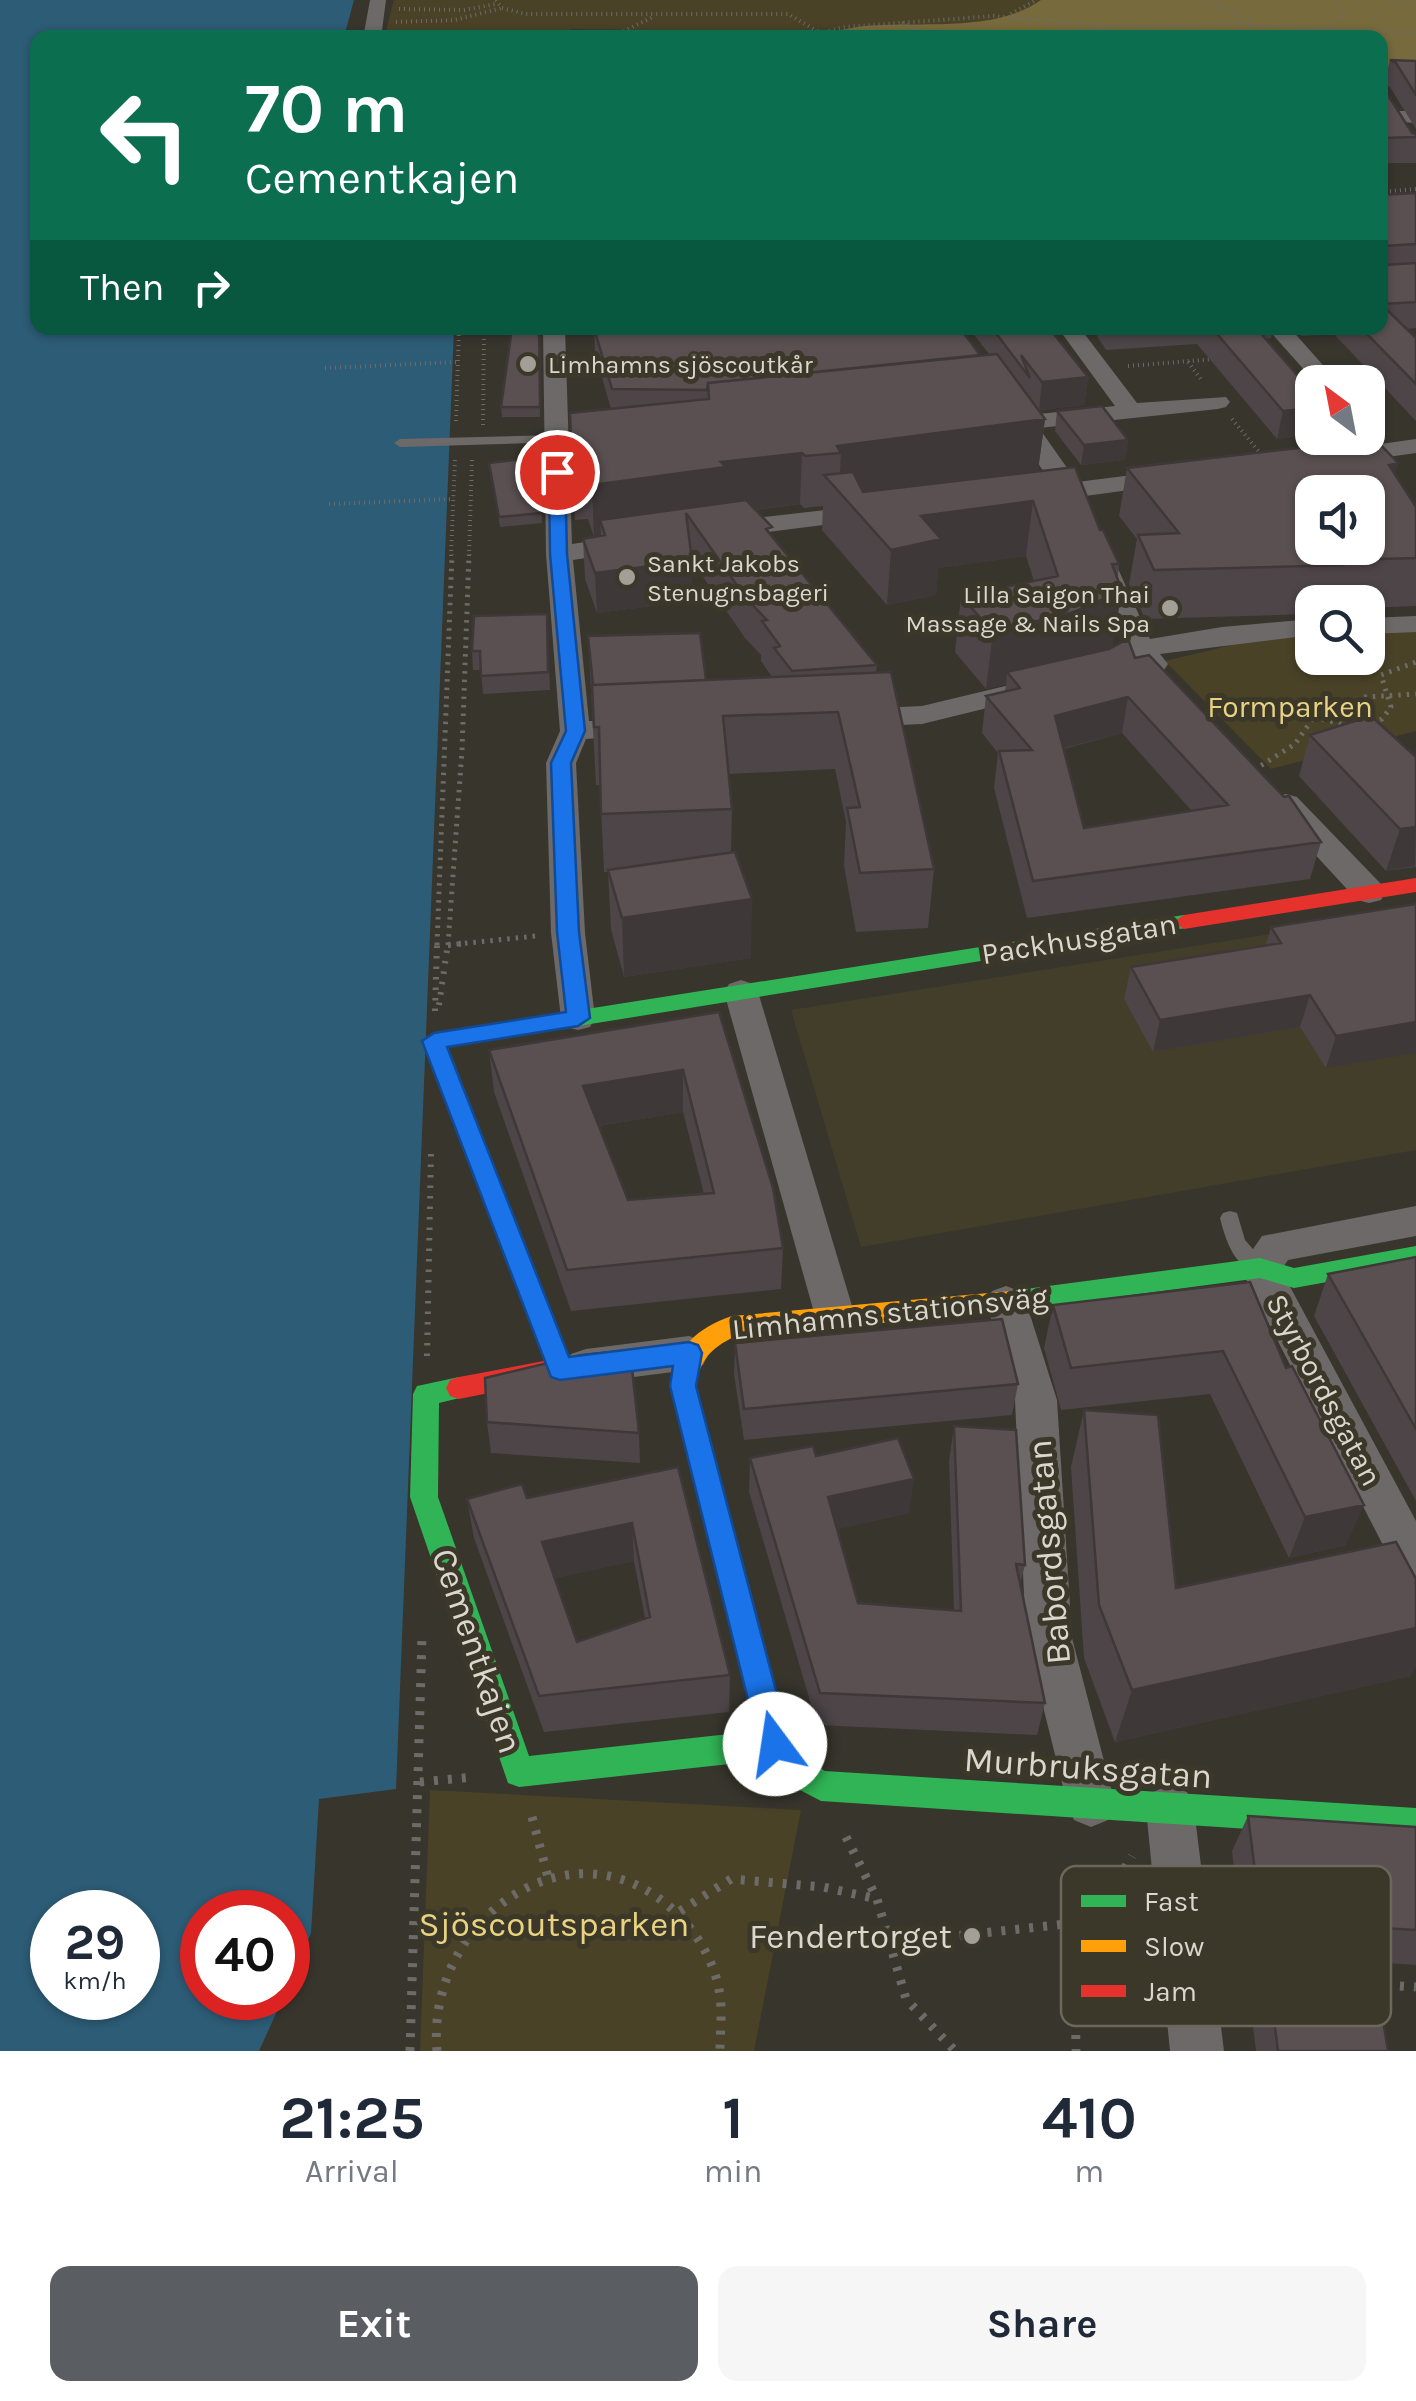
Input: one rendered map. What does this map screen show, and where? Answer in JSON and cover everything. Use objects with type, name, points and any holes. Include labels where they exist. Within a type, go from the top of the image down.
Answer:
[{"type":"street","points":[[1388,74],[1416,74]]},
{"type":"street","points":[[1398,126],[1416,117]]},
{"type":"street","points":[[554,335],[559,554],[576,731],[561,763],[568,932],[578,1018],[434,1041],[560,1369]]},
{"type":"street","points":[[1074,335],[1131,412]]},
{"type":"street","points":[[1284,335],[1312,365]]},
{"type":"street","points":[[1003,396],[1071,492],[1140,649],[1173,684]]},
{"type":"street","points":[[1022,423],[1218,402]]},
{"type":"street","points":[[1385,446],[1388,450]]},
{"type":"street","points":[[1309,460],[1416,446]]},
{"type":"street","points":[[1013,498],[1190,476]]},
{"type":"street","points":[[688,535],[897,510]]},
{"type":"street","points":[[559,554],[651,540]]},
{"type":"street","points":[[1385,625],[1416,624]]},
{"type":"street","points":[[826,719],[922,715],[1092,675],[1140,649],[1222,634],[1295,628]]},
{"type":"street","points":[[576,731],[672,726]]},
{"type":"street","points":[[1254,770],[1370,892]]},
{"type":"street","name":"Packhusgatan","points":[[578,1018],[1416,885]]},
{"type":"street","points":[[741,992],[835,1316]]},
{"type":"street","name":"Limhamns stationsväg","points":[[1260,1268],[1276,1247],[1416,1221]]},
{"type":"street","name":"Limhamns stationsväg","points":[[689,1353],[698,1342],[732,1327],[1006,1302],[1260,1268],[1294,1278],[1416,1256]]},
{"type":"street","name":"Styrbordsgatan","points":[[1260,1268],[1416,1564]]},
{"type":"street","name":"Babordsgatan","points":[[1006,1302],[1036,1400],[1049,1638],[1091,1803]]},
{"type":"street","points":[[426,1394],[560,1369],[689,1353],[683,1386],[775,1744],[788,1767],[821,1786]]},
{"type":"street","name":"Cementkajen","points":[[426,1394],[424,1497],[519,1772],[775,1744]]},
{"type":"street","name":"Murbruksgatan","points":[[821,1786],[1091,1803],[1157,1823],[1416,1824]]},
{"type":"street","points":[[1157,1823],[1164,1866]]},
{"type":"street","points":[[1192,2026],[1196,2051]]},
{"type":"lane","points":[[400,443],[610,436]]},
{"type":"lane","points":[[1230,1218],[1236,1243],[1260,1268]]},
{"type":"path","points":[[1003,16],[1036,0]]},
{"type":"path","points":[[1202,0],[1259,24]]},
{"type":"path","points":[[1322,28],[1344,16],[1334,0]]},
{"type":"path","points":[[1388,0],[1416,8]]},
{"type":"path","points":[[375,17],[464,10],[497,2],[502,8]]},
{"type":"path","points":[[375,17],[455,20],[502,8],[526,14],[788,14],[816,30]]},
{"type":"path","points":[[626,30],[656,15]]},
{"type":"path","points":[[838,30],[1003,16],[1110,26],[1259,24],[1360,30]]},
{"type":"path","points":[[1230,24],[1238,17]]},
{"type":"path","points":[[900,23],[918,30]]},
{"type":"path","points":[[1088,30],[1110,26]]},
{"type":"path","points":[[1152,30],[1160,27]]},
{"type":"path","points":[[1388,32],[1416,33]]},
{"type":"path","points":[[1388,192],[1416,190]]},
{"type":"path","points":[[434,1041],[460,335]]},
{"type":"path","points":[[483,422],[484,335]]},
{"type":"path","points":[[1100,368],[1225,359]]},
{"type":"path","points":[[325,368],[458,362]]},
{"type":"path","points":[[1240,456],[1260,453]]},
{"type":"path","points":[[434,1041],[448,945],[462,750],[472,459]]},
{"type":"path","points":[[329,504],[454,500]]},
{"type":"path","points":[[1314,717],[1340,725],[1366,725],[1389,712],[1381,675],[1394,666],[1416,662]]},
{"type":"path","points":[[1254,770],[1295,744],[1314,717],[1347,700],[1416,694]]},
{"type":"path","points":[[1366,725],[1379,734]]},
{"type":"path","points":[[448,945],[568,932]]},
{"type":"path","points":[[426,1394],[432,1139]]},
{"type":"path","points":[[410,2051],[420,1760]]},
{"type":"path","points":[[821,1786],[878,1900],[906,1999],[955,2051]]},
{"type":"path","points":[[1129,1866],[1157,1823]]},
{"type":"path","points":[[437,2051],[437,2007],[458,1950],[475,1924],[522,1888],[576,1873],[605,1874],[658,1893],[700,1934],[714,1962],[722,1993],[724,2025],[720,2051]]},
{"type":"path","points":[[680,1911],[731,1879],[823,1887],[878,1900]]},
{"type":"path","points":[[890,1942],[1061,1924]]},
{"type":"path","points":[[1391,1986],[1416,1987]]},
{"type":"path","points":[[1076,2026],[1076,2051]]},
{"type":"shaded area","points":[[1041,0],[1416,0],[1416,68],[1388,67],[1388,30],[843,30],[979,21],[1022,10]]},
{"type":"shaded area","points":[[1416,911],[1416,1150],[861,1247],[791,1010]]},
{"type":"green space","points":[[394,0],[1416,0],[1388,30],[386,30]]},
{"type":"green space","name":"Formparken","points":[[1416,628],[1416,731],[1271,769],[1165,661],[1295,633],[1295,675],[1385,675],[1385,629]]},
{"type":"green space","name":"Sjöscoutsparken","points":[[430,1790],[801,1810],[754,2051],[420,2051]]},
{"type":"water","points":[[0,0],[354,0],[346,30],[30,30],[30,335],[454,335],[396,1789],[319,1799],[310,1935],[310,1890],[180,1890],[180,2020],[273,2020],[259,2051],[0,2051]]},
{"type":"building","points":[[1390,60],[1416,61],[1416,95],[1396,63]]},
{"type":"building","points":[[1388,95],[1416,134],[1388,138]]},
{"type":"building","points":[[1416,193],[1416,244],[1388,246],[1388,195]]},
{"type":"building","points":[[1416,263],[1416,302],[1388,304],[1388,265]]},
{"type":"building","points":[[1388,311],[1416,338],[1416,384],[1368,335],[1388,335]]},
{"type":"building","points":[[511,335],[539,335],[540,407],[501,407]]},
{"type":"building","points":[[596,335],[965,335],[980,355],[708,383],[707,390],[612,389]]},
{"type":"building","points":[[997,335],[1055,335],[1088,377],[1042,382],[1021,355],[1030,378]]},
{"type":"building","points":[[1218,335],[1262,335],[1295,373],[1295,410],[1283,411]]},
{"type":"building","points":[[997,354],[1045,419],[837,446],[841,453],[721,462],[726,467],[592,485],[585,468],[572,469],[570,413],[709,399],[708,383]]},
{"type":"building","points":[[1102,406],[1128,440],[1084,445],[1057,411]]},
{"type":"building","points":[[1295,448],[1295,455],[1385,455],[1385,449],[1398,463],[1389,465],[1416,507],[1416,558],[1385,559],[1385,475],[1295,475],[1295,565],[1343,565],[1154,570],[1138,535],[1179,533],[1127,468]]},
{"type":"building","points":[[540,457],[541,513],[499,517],[489,463]]},
{"type":"building","points":[[1075,467],[1100,530],[1119,564],[1112,564],[1122,591],[1074,612],[993,632],[961,596],[1058,576],[1033,501],[921,516],[941,539],[891,550],[824,475],[853,472],[863,492]]},
{"type":"building","points":[[746,500],[772,527],[766,529],[877,665],[792,671],[774,648],[780,646],[762,621],[767,620],[746,598],[686,513],[692,561],[595,573],[583,539],[605,535],[600,520]]},
{"type":"building","points":[[547,614],[548,672],[481,676],[480,651],[472,651],[474,616]]},
{"type":"building","points":[[700,633],[706,680],[593,685],[588,636]]},
{"type":"building","points":[[1128,639],[1135,658],[1149,655],[1284,797],[1289,796],[1321,842],[1033,881],[999,751],[1032,750],[986,696],[1020,688],[1007,672],[1109,649]],"holes":[[[1128,697],[1228,805],[1084,828],[1055,716]]]},
{"type":"building","points":[[891,672],[934,869],[860,873],[847,808],[860,807],[838,712],[723,716],[732,809],[601,814],[599,727],[594,727],[592,685]]},
{"type":"building","points":[[1371,716],[1416,757],[1416,827],[1400,829],[1310,735]]},
{"type":"building","points":[[735,852],[752,899],[622,918],[608,870]]},
{"type":"building","points":[[1416,904],[1416,1022],[1336,1036],[1310,995],[1160,1020],[1131,967],[1281,943],[1271,927]]},
{"type":"building","points":[[719,1012],[773,1188],[783,1248],[567,1270],[489,1050]],"holes":[[[683,1070],[714,1193],[628,1200],[583,1086]]]},
{"type":"building","points":[[1416,1257],[1416,1429],[1328,1274]]},
{"type":"building","points":[[1250,1282],[1286,1368],[1292,1366],[1364,1505],[1305,1517],[1223,1351],[1071,1368],[1053,1305]]},
{"type":"building","points":[[1002,1319],[1018,1384],[744,1409],[735,1343]]},
{"type":"building","points":[[630,1350],[639,1433],[487,1422],[485,1378],[582,1355]]},
{"type":"building","points":[[1084,1410],[1158,1415],[1176,1588],[1396,1542],[1416,1579],[1416,1628],[1132,1690],[1099,1605]]},
{"type":"building","points":[[954,1426],[1016,1430],[1025,1565],[1016,1564],[1045,1703],[820,1693],[750,1458],[813,1446],[816,1456],[898,1438],[914,1479],[828,1497],[858,1603],[961,1611]]},
{"type":"building","points":[[678,1467],[730,1675],[539,1696],[467,1499],[522,1484],[527,1498]],"holes":[[[632,1523],[650,1617],[577,1642],[542,1542]]]},
{"type":"building","points":[[1248,1816],[1416,1827],[1416,1930],[1391,1928],[1391,1866],[1254,1866]]},
{"type":"building","points":[[1275,2026],[1384,2026],[1388,2051],[1278,2051]]},
{"type":"traffic: fast","points":[[449,1080],[434,1041],[1184,922]]},
{"type":"traffic: fast","points":[[1011,1301],[1260,1268],[1294,1278],[1416,1256]]},
{"type":"traffic: fast","points":[[459,1388],[426,1394],[424,1497],[519,1772],[775,1744]]},
{"type":"traffic: fast","points":[[755,1665],[775,1744],[788,1767],[821,1786],[1416,1824]]},
{"type":"traffic: slow","points":[[755,1665],[683,1385],[692,1355],[704,1341],[732,1327],[1011,1301]]},
{"type":"traffic: jam","points":[[1184,922],[1416,885]]},
{"type":"traffic: jam","points":[[449,1080],[560,1369],[459,1388]]},
{"type":"place","name":"Limhamns sjöscoutkår","points":[[528,364]]},
{"type":"place","name":"Sankt Jakobs Stenugnsbageri","points":[[627,577]]},
{"type":"place","name":"Lilla Saigon Thai Massage & Nails Spa","points":[[1170,608]]},
{"type":"place","name":"Fendertorget","points":[[972,1936]]},
{"type":"route","points":[[557,472],[559,554],[576,731],[561,763],[568,932],[578,1018],[434,1041],[560,1369],[689,1353],[683,1368],[683,1386],[775,1744]]}]
